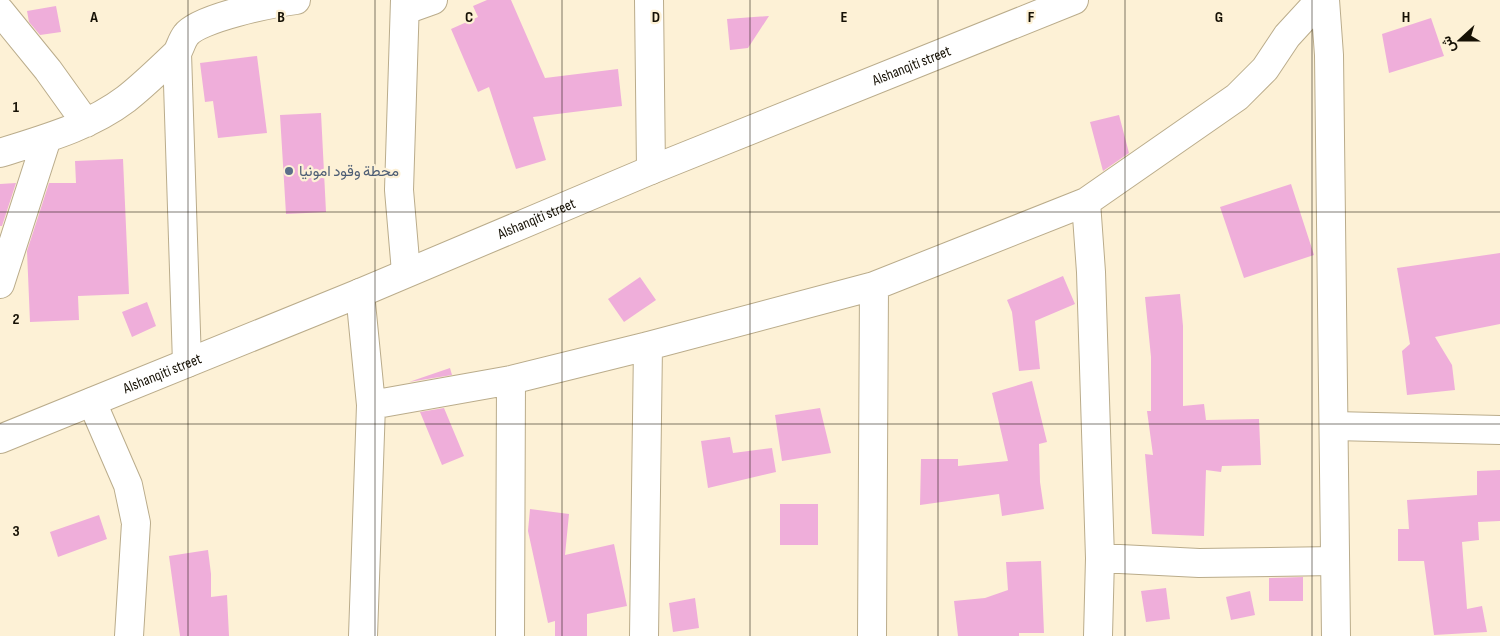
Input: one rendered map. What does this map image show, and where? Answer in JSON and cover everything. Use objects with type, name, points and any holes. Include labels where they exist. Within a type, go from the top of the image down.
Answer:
[{"type":"street","points":[[187,363],[178,53],[186,34],[203,24],[270,4],[296,0]]},
{"type":"street","points":[[406,272],[399,190],[405,5],[433,0]]},
{"type":"street","points":[[650,0],[652,170]]},
{"type":"street","name":"Alshanqiti street","points":[[0,439],[360,293],[652,170],[1074,0]]},
{"type":"street","points":[[371,405],[511,380],[874,286],[1086,202],[1238,97],[1265,68],[1287,36],[1320,0]]},
{"type":"street","points":[[1326,0],[1329,55],[1336,636]]},
{"type":"street","points":[[0,11],[48,70],[86,123]]},
{"type":"street","points":[[0,152],[47,138],[86,123],[126,99],[178,53]]},
{"type":"street","points":[[0,284],[47,138]]},
{"type":"street","points":[[1086,202],[1091,272],[1100,558],[1098,636]]},
{"type":"street","points":[[872,636],[874,286]]},
{"type":"street","points":[[360,293],[371,405],[363,636]]},
{"type":"street","points":[[644,636],[648,346]]},
{"type":"street","points":[[510,636],[511,380]]},
{"type":"street","points":[[92,402],[128,486],[136,523],[129,636]]},
{"type":"street","points":[[1334,426],[1500,430]]},
{"type":"street","points":[[1100,558],[1199,563],[1335,561]]},
{"type":"building","points":[[487,0],[511,0],[545,78],[618,69],[622,106],[533,117],[546,160],[516,169],[489,87],[478,92],[451,29],[478,17],[473,6]]},
{"type":"building","points":[[56,6],[61,32],[40,35],[29,22],[27,11]]},
{"type":"building","points":[[769,16],[748,48],[730,50],[727,19]]},
{"type":"building","points":[[1431,18],[1444,56],[1389,73],[1382,34]]},
{"type":"building","points":[[257,56],[267,133],[218,138],[213,101],[205,102],[200,63]]},
{"type":"building","points":[[321,113],[326,212],[286,214],[280,115]]},
{"type":"building","points":[[1119,115],[1129,153],[1103,171],[1090,122]]},
{"type":"building","points":[[123,159],[129,294],[78,296],[79,320],[30,322],[27,251],[49,183],[76,183],[75,161]]},
{"type":"building","points":[[16,183],[2,226],[0,226],[0,184]]},
{"type":"building","points":[[1291,184],[1314,255],[1244,278],[1220,207]]},
{"type":"building","points":[[1500,253],[1500,324],[1435,337],[1452,365],[1455,390],[1407,395],[1402,351],[1410,344],[1397,268]]},
{"type":"building","points":[[1063,276],[1075,304],[1035,321],[1040,369],[1019,371],[1012,312],[1007,300]]},
{"type":"building","points":[[640,277],[656,300],[624,322],[608,299]]},
{"type":"building","points":[[1180,294],[1183,326],[1183,406],[1204,404],[1206,420],[1259,419],[1261,465],[1222,466],[1221,472],[1206,470],[1204,536],[1152,534],[1145,454],[1153,455],[1147,411],[1151,411],[1151,357],[1145,297]]},
{"type":"building","points":[[147,302],[156,326],[132,337],[122,312]]},
{"type":"building","points":[[450,368],[452,375],[409,382]]},
{"type":"building","points":[[1032,381],[1047,442],[1039,444],[1040,482],[1044,509],[1002,516],[999,494],[920,505],[921,459],[958,459],[958,466],[1008,461],[992,393]]},
{"type":"building","points":[[444,408],[464,456],[442,465],[420,412]]},
{"type":"building","points":[[820,408],[831,453],[782,461],[775,415]]},
{"type":"building","points":[[730,437],[733,453],[772,448],[776,472],[708,488],[701,441]]},
{"type":"building","points":[[1500,470],[1500,521],[1478,522],[1479,540],[1462,542],[1467,609],[1482,606],[1487,632],[1434,635],[1424,561],[1398,561],[1398,529],[1409,529],[1407,500],[1477,495],[1477,471]]},
{"type":"building","points":[[780,504],[818,504],[818,545],[780,545]]},
{"type":"building","points":[[530,509],[569,514],[565,555],[614,544],[627,606],[587,614],[587,636],[555,636],[555,621],[548,623],[528,531]]},
{"type":"building","points":[[99,515],[107,539],[58,557],[50,532]]},
{"type":"building","points":[[208,550],[211,597],[227,595],[229,636],[180,636],[169,556]]},
{"type":"building","points":[[1041,561],[1044,633],[1019,633],[1019,636],[958,636],[954,601],[985,598],[1008,590],[1006,562]]},
{"type":"building","points":[[1303,577],[1303,601],[1269,601],[1269,578]]},
{"type":"building","points":[[1166,588],[1170,619],[1146,622],[1141,591]]},
{"type":"building","points":[[1250,591],[1255,615],[1231,620],[1226,597]]},
{"type":"building","points":[[695,598],[699,628],[673,632],[669,603]]},
{"type":"place","name":"محطة وقود امونيا","points":[[289,171]]}]
